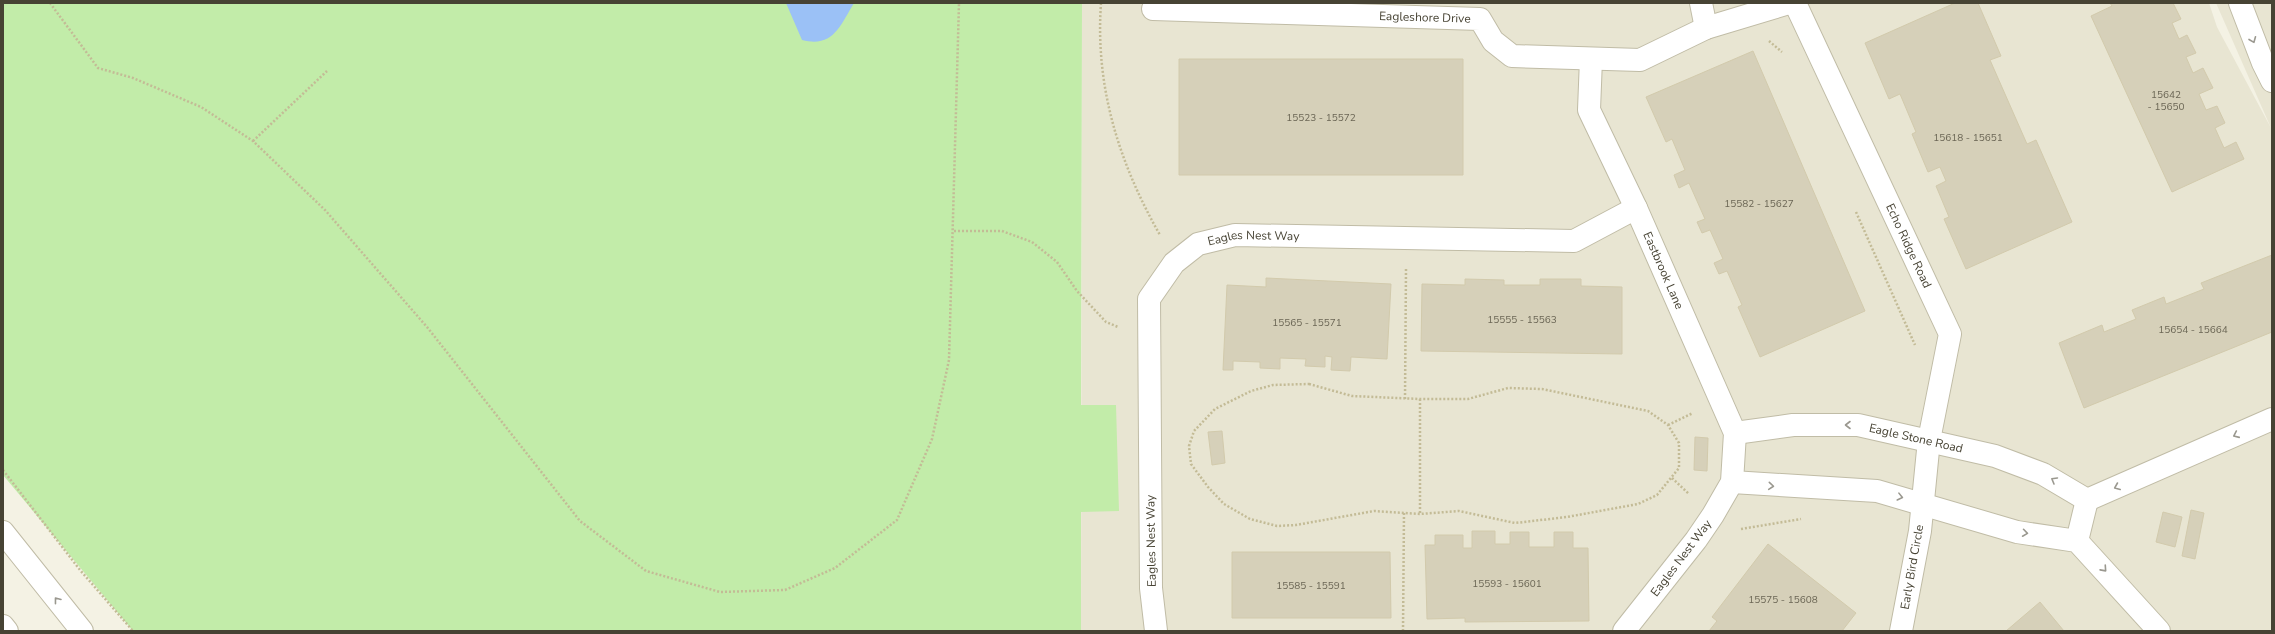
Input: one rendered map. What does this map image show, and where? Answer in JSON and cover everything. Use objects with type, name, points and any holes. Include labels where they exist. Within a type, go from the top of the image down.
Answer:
[{"type":"street","points":[[1701,3],[1706,28]]},
{"type":"street","name":"Eagleshore Drive","points":[[1153,9],[1480,11],[1493,41],[1512,56],[1640,60],[1706,28],[1789,3]]},
{"type":"street","name":"Echo Ridge Road","points":[[1795,3],[1950,334],[1929,440],[1922,503]]},
{"type":"street","points":[[2240,3],[2269,67]]},
{"type":"street","name":"Eastbrook Lane","points":[[1591,59],[1589,110],[1636,208],[1735,433],[1732,482]]},
{"type":"street","name":"Eagles Nest Way","points":[[1156,631],[1151,588],[1149,299],[1174,263],[1198,244],[1234,235],[1574,241],[1636,208]]},
{"type":"street","points":[[2077,541],[2087,500],[2272,419]]},
{"type":"street","name":"Eagle Stone Road","points":[[1735,433],[1793,425],[1858,425],[1995,456],[2043,474],[2087,500]]},
{"type":"street","points":[[1732,482],[1877,491],[2017,532],[2077,541],[2159,631]]},
{"type":"street","name":"Eagles Nest Way","points":[[1624,631],[1696,540],[1713,515],[1732,482]]},
{"type":"street","name":"Early Bird Circle","points":[[1901,631],[1920,531],[1922,503]]},
{"type":"street","points":[[3,532],[82,631]]},
{"type":"street","points":[[3,626],[7,631]]},
{"type":"path","points":[[50,3],[98,68],[133,78],[201,107],[254,141],[325,210],[427,327],[580,521],[646,571],[720,592],[785,590],[835,568],[897,520],[932,439],[949,360],[954,231],[959,3]]},
{"type":"path","points":[[1101,3],[1104,86],[1118,142],[1138,197],[1161,238]]},
{"type":"path","points":[[1767,40],[1782,52],[1786,59]]},
{"type":"path","points":[[254,141],[327,71]]},
{"type":"path","points":[[1855,210],[1916,347]]},
{"type":"path","points":[[954,231],[1002,231],[1032,242],[1057,262],[1078,291],[1106,322],[1124,329]]},
{"type":"path","points":[[1405,399],[1406,264]]},
{"type":"path","points":[[1309,384],[1352,396],[1420,400],[1468,400],[1508,388],[1542,389],[1648,411],[1668,425],[1679,443],[1679,468],[1657,495],[1638,504],[1567,517],[1515,523],[1459,510],[1420,514],[1374,510],[1334,520],[1277,526],[1250,519],[1224,504],[1208,487],[1191,464],[1189,446],[1194,431],[1214,409],[1251,391],[1273,385],[1309,384]]},
{"type":"path","points":[[1420,400],[1420,514]]},
{"type":"path","points":[[1668,425],[1694,412],[1723,404]]},
{"type":"path","points":[[3,470],[80,570],[133,631]]},
{"type":"path","points":[[1672,478],[1692,497]]},
{"type":"path","points":[[1403,631],[1404,512]]},
{"type":"path","points":[[1738,530],[1808,518]]},
{"type":"shaded area","points":[[1082,3],[2209,3],[2217,27],[2271,128],[2216,3],[2272,3],[2272,631],[1081,631]]},
{"type":"green space","points":[[3,3],[1082,3],[1081,405],[1116,405],[1119,511],[1081,512],[1081,631],[133,631],[3,475]]},
{"type":"water","points":[[786,3],[854,3],[840,27],[834,33],[821,41],[813,42],[802,40]]},
{"type":"building","points":[[1955,3],[1978,3],[2001,56],[1990,60],[2027,144],[2036,140],[2072,222],[1966,269],[1944,219],[1949,217],[1936,186],[1946,181],[1940,167],[1928,172],[1912,134],[1916,132],[1900,94],[1889,99],[1865,43]]},
{"type":"building","points":[[2110,3],[2173,3],[2181,19],[2172,23],[2179,39],[2187,35],[2196,53],[2186,57],[2193,73],[2203,68],[2213,88],[2199,94],[2206,110],[2217,106],[2225,123],[2215,128],[2224,148],[2236,142],[2244,159],[2172,192],[2091,16],[2112,6]]},
{"type":"building","points":[[1753,51],[1865,311],[1760,357],[1738,307],[1742,305],[1727,271],[1719,274],[1714,263],[1723,259],[1710,230],[1702,233],[1697,222],[1705,219],[1689,183],[1679,188],[1674,175],[1685,170],[1672,139],[1666,142],[1646,97]]},
{"type":"building","points":[[1179,59],[1463,59],[1463,175],[1179,175]]},
{"type":"building","points":[[2272,255],[2272,332],[2084,408],[2059,343],[2102,325],[2104,332],[2136,319],[2132,310],[2164,297],[2166,304],[2204,289],[2201,283]]},
{"type":"building","points":[[1266,278],[1391,284],[1387,359],[1351,357],[1350,371],[1331,370],[1332,357],[1325,356],[1325,367],[1305,366],[1306,359],[1280,358],[1280,369],[1260,368],[1260,362],[1233,361],[1233,370],[1223,370],[1227,285],[1266,287]]},
{"type":"building","points":[[1465,279],[1504,280],[1504,285],[1540,285],[1540,279],[1581,279],[1581,286],[1622,287],[1622,354],[1421,351],[1422,284],[1465,285]]},
{"type":"building","points":[[1222,431],[1225,463],[1212,465],[1208,432]]},
{"type":"building","points":[[1695,437],[1708,438],[1707,471],[1694,470]]},
{"type":"building","points":[[2191,510],[2204,513],[2195,559],[2182,556]]},
{"type":"building","points":[[2163,512],[2182,517],[2175,547],[2156,542]]},
{"type":"building","points":[[1472,531],[1495,531],[1495,544],[1510,544],[1510,532],[1529,532],[1529,547],[1554,547],[1554,532],[1573,532],[1573,548],[1588,548],[1589,621],[1465,622],[1465,618],[1427,619],[1425,545],[1435,545],[1435,535],[1463,535],[1463,548],[1472,548]]},
{"type":"building","points":[[1768,544],[1856,613],[1842,631],[1709,631],[1717,621],[1712,617]]},
{"type":"building","points":[[1232,552],[1390,552],[1391,618],[1232,618]]},
{"type":"building","points":[[2040,602],[2064,631],[2006,631]]}]
